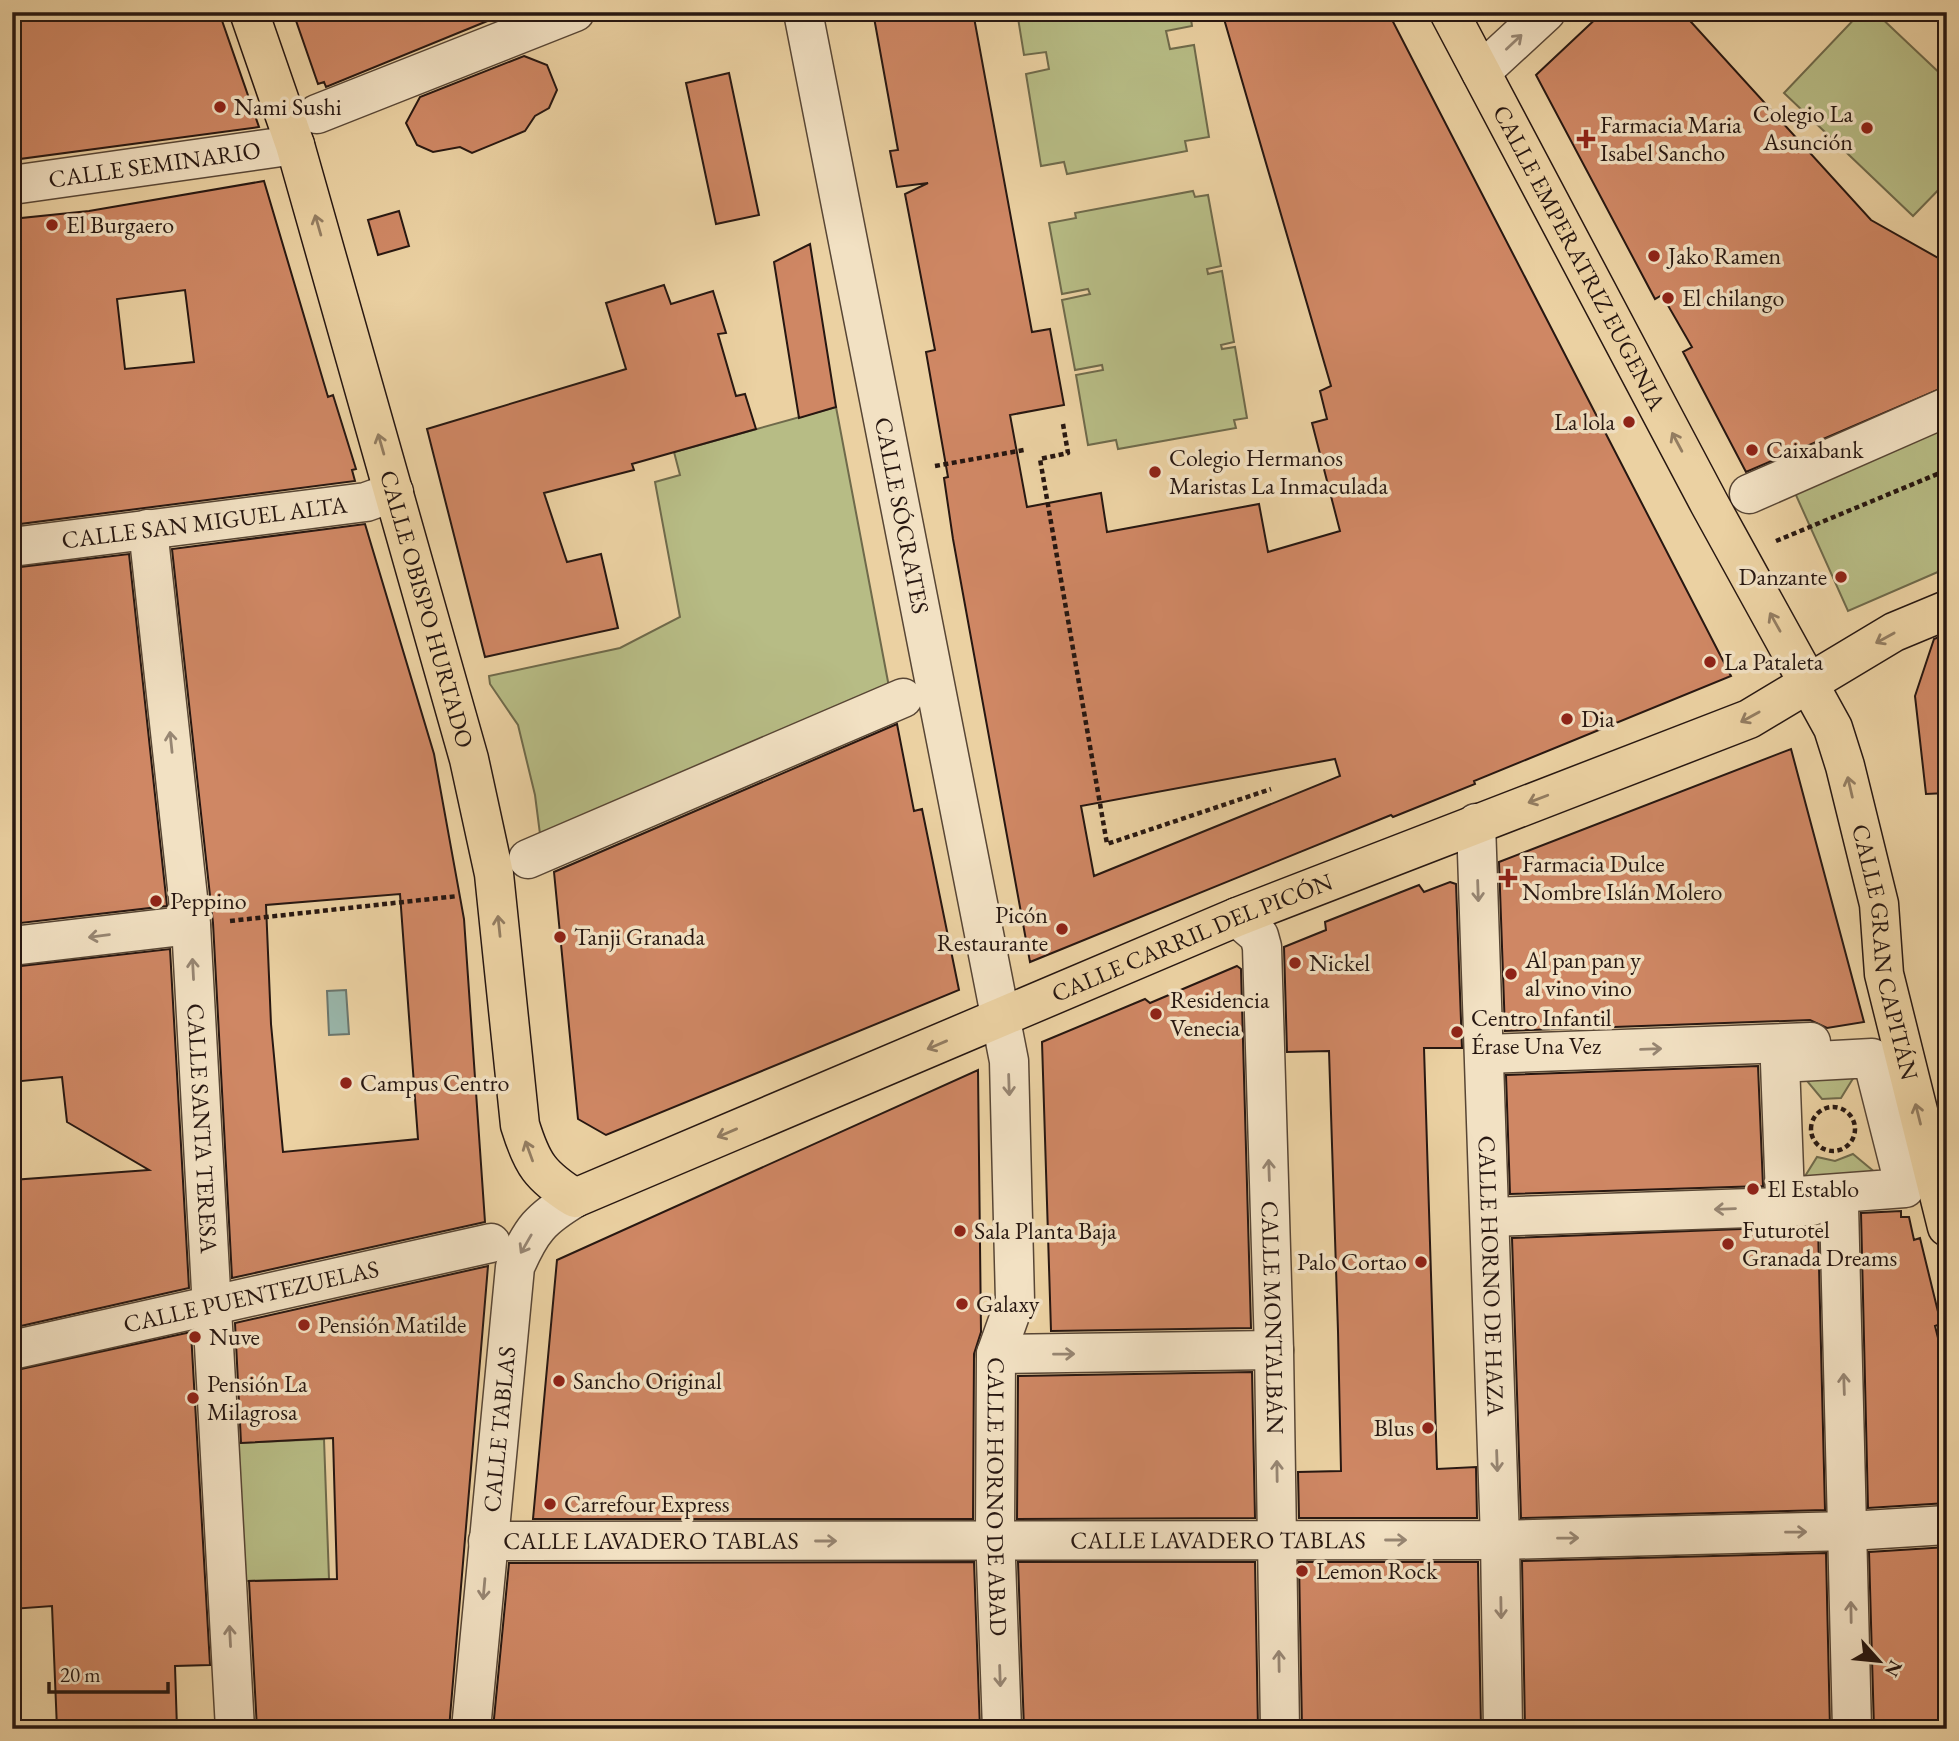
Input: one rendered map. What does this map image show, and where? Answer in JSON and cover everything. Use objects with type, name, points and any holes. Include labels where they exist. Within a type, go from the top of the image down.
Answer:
[{"type":"main road","name":"CALLE OBISPO HURTADO","points":[[249,12],[295,145],[469,759],[494,874],[520,1125],[531,1160],[547,1181],[575,1198]]},
{"type":"main road","name":"CALLE EMPERATRIZ EUGENIA","points":[[1449,12],[1709,503],[1808,681]]},
{"type":"main road","name":"CALLE CARRIL DEL PICÓN","points":[[575,1198],[1237,918],[1749,719],[1808,681],[1894,632],[1947,610]]},
{"type":"main road","name":"CALLE GRAN CAPITÁN","points":[[1808,681],[1833,728],[1879,904],[1884,974],[1884,1045],[1943,1214]]},
{"type":"street","name":"CALLE SÓCRATES","points":[[803,12],[999,1018]]},
{"type":"street","points":[[1481,72],[1546,12]]},
{"type":"street","points":[[317,114],[549,15]]},
{"type":"street","name":"CALLE SEMINARIO","points":[[12,185],[295,145]]},
{"type":"street","points":[[1749,494],[1947,407]]},
{"type":"street","name":"CALLE SAN MIGUEL ALTA","points":[[12,547],[366,502],[394,492]]},
{"type":"street","name":"CALLE SANTA TERESA","points":[[148,529],[191,925],[235,1729]]},
{"type":"street","points":[[528,859],[903,698]]},
{"type":"street","name":"CALLE HORNO DE HAZA","points":[[1476,823],[1500,1539],[1503,1729]]},
{"type":"street","name":"CALLE MONTALBÁN","points":[[1237,918],[1259,936],[1262,947],[1275,1350],[1280,1729]]},
{"type":"street","points":[[12,946],[191,925]]},
{"type":"street","name":"CALLE HORNO DE ABAD","points":[[999,1018],[1009,1061],[1015,1301],[996,1354],[995,1541],[1002,1729]]},
{"type":"street","points":[[1485,1054],[1774,1045],[1873,1038],[1884,1045]]},
{"type":"street","points":[[1773,1057],[1778,1203]]},
{"type":"street","name":"CALLE TABLAS","points":[[471,1729],[514,1267],[525,1243],[545,1217],[575,1198]]},
{"type":"street","points":[[1490,1217],[1839,1205],[1943,1214]]},
{"type":"street","points":[[1839,1205],[1852,1729]]},
{"type":"street","name":"CALLE PUENTEZUELAS","points":[[12,1350],[491,1243]]},
{"type":"street","points":[[996,1354],[1275,1350]]},
{"type":"street","name":"CALLE LAVADERO TABLAS","points":[[488,1541],[1500,1539],[1849,1531],[1947,1525]]},
{"type":"path","points":[[1063,424],[1068,453],[1040,459],[1107,844],[1271,789]]},
{"type":"path","points":[[935,466],[1024,450]]},
{"type":"path","points":[[1775,542],[1947,470]]},
{"type":"path","points":[[191,925],[466,895]]},
{"type":"path","points":[[1828,1108],[1841,1109],[1854,1124],[1850,1142],[1840,1150],[1821,1148],[1812,1137],[1811,1130],[1816,1115],[1828,1108]]},
{"type":"green space","points":[[1017,12],[1190,12],[1192,26],[1166,31],[1170,49],[1194,45],[1209,137],[1185,141],[1187,151],[1067,174],[1064,162],[1041,166],[1026,74],[1049,69],[1046,52],[1024,55]]},
{"type":"green space","points":[[1861,12],[1875,12],[1947,80],[1947,181],[1913,216],[1784,93]]},
{"type":"green space","points":[[1193,191],[1195,197],[1208,195],[1221,266],[1207,269],[1208,274],[1222,271],[1234,342],[1221,345],[1222,349],[1235,347],[1247,418],[1234,420],[1236,428],[1118,449],[1116,440],[1088,445],[1076,375],[1103,370],[1102,365],[1075,370],[1062,300],[1090,294],[1088,289],[1062,294],[1049,223],[1076,218],[1075,213]]},
{"type":"green space","points":[[836,407],[889,687],[540,834],[535,795],[518,725],[490,684],[489,676],[620,648],[680,617],[655,482],[680,475],[674,452]]},
{"type":"green space","points":[[1947,421],[1947,568],[1848,611],[1791,484]]},
{"type":"green space","points":[[1865,1059],[1841,1098],[1822,1099],[1792,1063]]},
{"type":"green space","points":[[1853,1154],[1895,1189],[1792,1197],[1817,1157],[1835,1161]]},
{"type":"green space","points":[[324,1439],[329,1579],[244,1581],[236,1443]]},
{"type":"shaded area","points":[[346,990],[349,1034],[329,1035],[327,991]]},
{"type":"building","points":[[12,12],[219,12],[259,127],[12,160]]},
{"type":"building","points":[[293,12],[507,13],[326,87],[324,82],[318,84]]},
{"type":"building","points":[[873,12],[973,12],[1032,332],[1050,329],[1064,405],[1010,415],[1027,507],[1101,493],[1107,532],[1259,504],[1268,552],[1340,531],[1312,423],[1327,419],[1320,391],[1331,386],[1222,12],[1388,12],[1731,676],[1474,781],[1475,784],[1393,817],[1391,815],[1030,962],[953,539],[944,478],[948,477],[926,352],[935,350],[905,194],[928,183],[897,187],[890,151],[898,150]],"holes":[[[1335,759],[1340,776],[1094,876],[1081,806]]]},
{"type":"building","points":[[1603,12],[1682,12],[1871,220],[1947,263],[1947,386],[1746,472],[1683,352],[1692,347],[1662,295],[1655,299],[1536,75]]},
{"type":"building","points":[[524,56],[547,65],[557,90],[549,108],[535,116],[525,131],[472,153],[460,147],[433,152],[417,145],[406,123],[420,97]]},
{"type":"building","points":[[729,73],[759,215],[716,224],[686,83]]},
{"type":"building","points":[[264,181],[328,397],[333,395],[356,469],[352,470],[355,481],[12,525],[12,219],[89,211]],"holes":[[[185,290],[194,362],[125,369],[117,299]]]},
{"type":"building","points":[[399,211],[409,246],[378,255],[368,220]]},
{"type":"building","points":[[810,244],[836,407],[799,418],[774,262]]},
{"type":"building","points":[[664,285],[671,304],[713,291],[726,333],[718,334],[736,396],[745,394],[756,429],[632,464],[634,470],[544,493],[567,562],[601,554],[618,628],[485,657],[427,429],[626,369],[606,303]]},
{"type":"building","points":[[365,524],[434,754],[464,919],[485,1222],[232,1278],[213,923],[172,549]],"holes":[[[400,894],[418,1139],[283,1152],[271,1024],[266,905]]]},
{"type":"building","points":[[129,554],[167,906],[12,924],[12,568]]},
{"type":"building","points":[[1947,634],[1947,793],[1926,794],[1915,696],[1934,639]]},
{"type":"building","points":[[897,724],[914,811],[922,809],[959,990],[606,1135],[578,1119],[554,872]]},
{"type":"building","points":[[1791,749],[1864,1022],[1827,1028],[1810,1020],[1505,1031],[1499,862]]},
{"type":"building","points":[[1450,882],[1456,884],[1462,1048],[1424,1048],[1437,1469],[1476,1467],[1477,1518],[1299,1518],[1298,1472],[1341,1471],[1338,1331],[1329,1051],[1287,1052],[1284,947],[1326,930],[1325,922],[1419,885],[1424,892]]},
{"type":"building","points":[[170,949],[189,1288],[12,1328],[12,1180],[149,1170],[67,1122],[62,1077],[12,1082],[12,967]]},
{"type":"building","points":[[1237,966],[1241,969],[1251,1328],[1051,1331],[1042,1042],[1145,999],[1150,1003]]},
{"type":"building","points":[[1758,1066],[1763,1186],[1510,1194],[1506,1075]]},
{"type":"building","points":[[978,1070],[981,1332],[974,1354],[973,1519],[533,1519],[557,1260]]},
{"type":"building","points":[[1901,1211],[1901,1217],[1909,1217],[1914,1240],[1920,1238],[1941,1324],[1935,1326],[1947,1374],[1947,1503],[1868,1508],[1861,1213]]},
{"type":"building","points":[[1818,1226],[1825,1510],[1521,1518],[1512,1238]]},
{"type":"building","points":[[488,1266],[449,1729],[257,1729],[249,1581],[337,1579],[333,1438],[241,1443],[235,1323]]},
{"type":"building","points":[[191,1332],[210,1665],[175,1666],[177,1729],[57,1729],[52,1606],[12,1609],[12,1371]]},
{"type":"building","points":[[1252,1372],[1255,1518],[1017,1519],[1018,1376]]},
{"type":"building","points":[[1947,1547],[1947,1729],[1874,1729],[1869,1552]]},
{"type":"building","points":[[1826,1553],[1830,1729],[1525,1729],[1522,1561]]},
{"type":"building","points":[[974,1562],[980,1729],[493,1729],[509,1563]]},
{"type":"building","points":[[1018,1562],[1255,1562],[1258,1729],[1024,1729]]},
{"type":"building","points":[[1299,1562],[1478,1562],[1481,1729],[1302,1729]]},
{"type":"place","name":"Nami Sushi","points":[[220,107]]},
{"type":"place","name":"Colegio La Asunción","points":[[1867,128]]},
{"type":"place","name":"Farmacia Maria Isabel Sancho","points":[[1586,139]]},
{"type":"place","name":"El Burgaero","points":[[52,225]]},
{"type":"place","name":"Jako Ramen","points":[[1654,256]]},
{"type":"place","name":"El chilango","points":[[1668,298]]},
{"type":"place","name":"La lola","points":[[1629,422]]},
{"type":"place","name":"Caixabank","points":[[1752,450]]},
{"type":"place","name":"Colegio Hermanos Maristas La Inmaculada","points":[[1155,472]]},
{"type":"place","name":"Danzante","points":[[1841,577]]},
{"type":"place","name":"La Pataleta","points":[[1710,662]]},
{"type":"place","name":"Dia","points":[[1567,719]]},
{"type":"place","name":"Farmacia Dulce Nombre Islán Molero","points":[[1508,878]]},
{"type":"place","name":"Peppino","points":[[156,901]]},
{"type":"place","name":"Picón Restaurante","points":[[1062,929]]},
{"type":"place","name":"Tanji Granada","points":[[560,937]]},
{"type":"place","name":"Nickel","points":[[1295,963]]},
{"type":"place","name":"Al pan pan y al vino vino","points":[[1511,974]]},
{"type":"place","name":"Residencia Venecia","points":[[1156,1014]]},
{"type":"place","name":"Centro Infantil Érase Una Vez","points":[[1457,1032]]},
{"type":"place","name":"Campus Centro","points":[[346,1083]]},
{"type":"place","name":"El Establo","points":[[1753,1189]]},
{"type":"place","name":"Sala Planta Baja","points":[[960,1231]]},
{"type":"place","name":"Futurotel Granada Dreams","points":[[1728,1244]]},
{"type":"place","name":"Palo Cortao","points":[[1421,1262]]},
{"type":"place","name":"Galaxy","points":[[962,1304]]},
{"type":"place","name":"Pensión Matilde","points":[[304,1325]]},
{"type":"place","name":"Nuve","points":[[195,1337]]},
{"type":"place","name":"Sancho Original","points":[[559,1381]]},
{"type":"place","name":"Pensión La Milagrosa","points":[[193,1398]]},
{"type":"place","name":"Blus","points":[[1428,1428]]},
{"type":"place","name":"Carrefour Express","points":[[550,1504]]},
{"type":"place","name":"Lemon Rock","points":[[1302,1571]]}]
